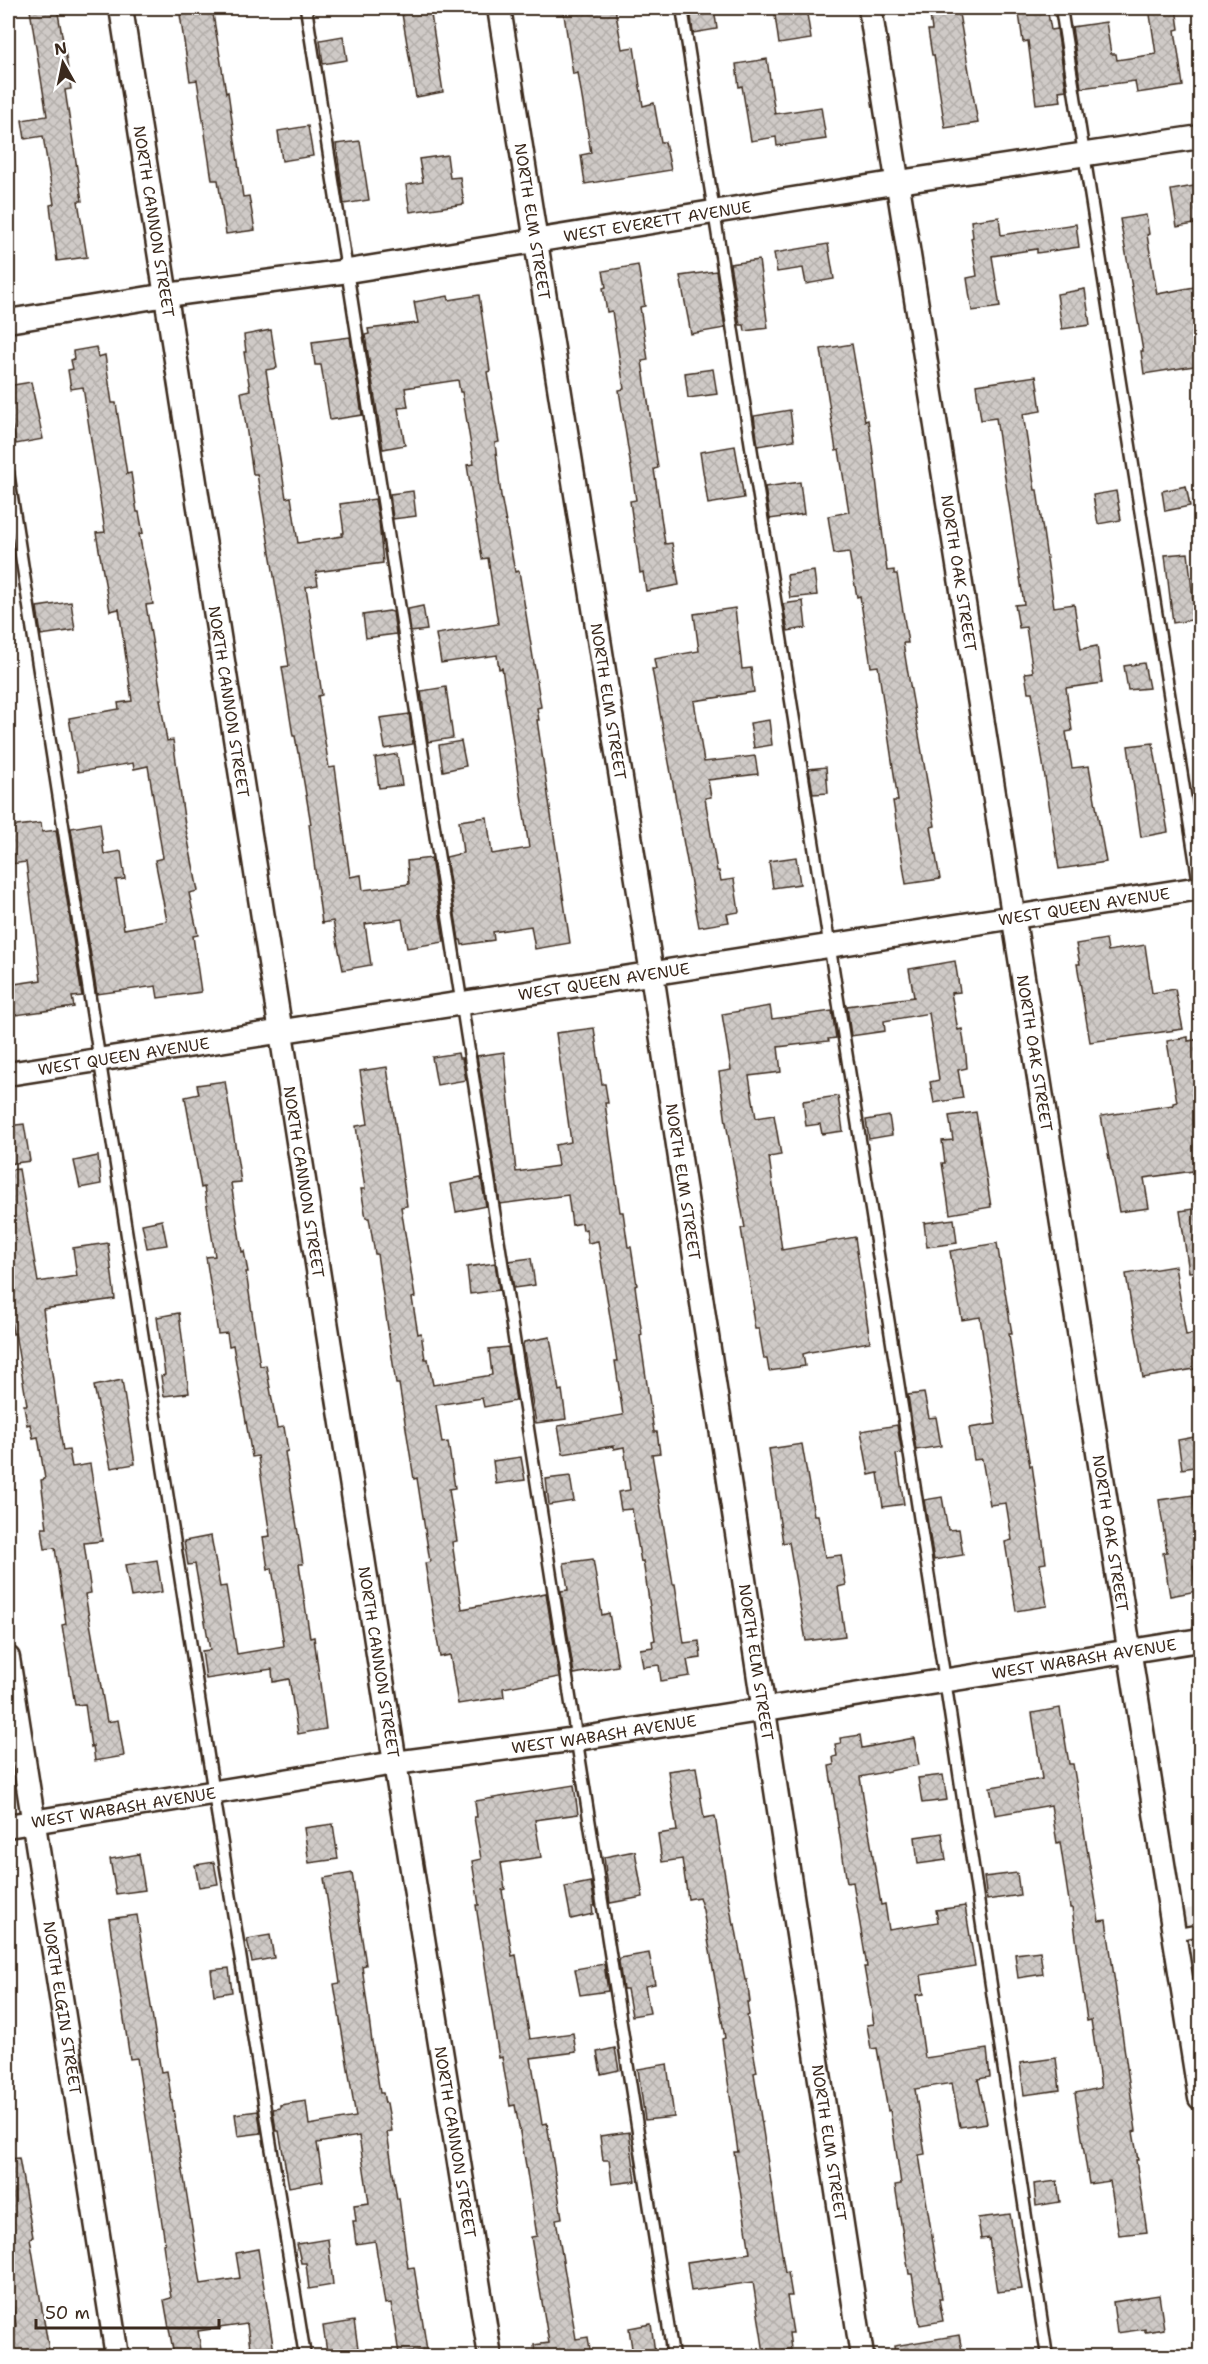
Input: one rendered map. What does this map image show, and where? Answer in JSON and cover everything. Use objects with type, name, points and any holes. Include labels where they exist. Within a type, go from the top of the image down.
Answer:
[{"type":"street","name":"NORTH CANNON STREET","points":[[121,8],[490,2356]]},
{"type":"street","name":"NORTH ELM STREET","points":[[499,8],[652,974],[862,2356]]},
{"type":"street","name":"NORTH OAK STREET","points":[[870,8],[1200,2098]]},
{"type":"street","name":"WEST EVERETT AVENUE","points":[[8,321],[167,295],[348,271],[536,242],[899,182],[1200,137]]},
{"type":"street","name":"WEST QUEEN AVENUE","points":[[8,1074],[281,1030],[1200,890]]},
{"type":"street","name":"WEST WABASH AVENUE","points":[[8,1826],[395,1763],[577,1739],[1200,1640]]},
{"type":"street","name":"NORTH ELGIN STREET","points":[[8,1658],[117,2356]]},
{"type":"lane","points":[[306,8],[673,2356]]},
{"type":"lane","points":[[681,8],[945,1680],[1047,2356]]},
{"type":"lane","points":[[1060,8],[1200,890]]},
{"type":"lane","points":[[8,472],[214,1794],[305,2356]]},
{"type":"lane","points":[[1174,1935],[1200,1930]]},
{"type":"shaded area","points":[[1200,1907],[1200,2023],[1182,1910]]},
{"type":"building","points":[[57,8],[66,57],[71,89],[65,90],[82,201],[78,201],[87,257],[57,261],[50,205],[54,204],[43,136],[25,139],[22,120],[47,116],[30,10]]},
{"type":"building","points":[[179,8],[212,8],[226,93],[228,92],[243,197],[249,196],[255,230],[226,234],[218,180],[212,180],[197,80],[190,81]]},
{"type":"building","points":[[401,8],[430,8],[443,92],[416,97]]},
{"type":"building","points":[[563,8],[615,8],[622,49],[634,47],[643,106],[654,103],[661,142],[665,142],[671,170],[585,184],[581,155],[591,153],[578,73],[573,74]]},
{"type":"building","points":[[690,8],[714,8],[717,29],[693,33]]},
{"type":"building","points":[[774,8],[806,8],[811,39],[779,44]]},
{"type":"building","points":[[929,8],[958,8],[978,123],[945,128],[928,30],[932,30]]},
{"type":"building","points":[[1047,8],[1051,30],[1057,29],[1066,90],[1059,91],[1061,101],[1036,104],[1028,41],[1023,42],[1019,13]]},
{"type":"building","points":[[1149,8],[1176,8],[1179,29],[1175,30],[1183,86],[1137,93],[1135,81],[1081,88],[1072,27],[1106,22],[1111,54],[1116,54],[1117,60],[1156,54]]},
{"type":"building","points":[[343,36],[347,60],[323,64],[320,40]]},
{"type":"building","points":[[767,59],[775,114],[821,107],[826,139],[777,146],[776,137],[751,141],[736,64]]},
{"type":"building","points":[[308,126],[313,156],[282,161],[278,131]]},
{"type":"building","points":[[360,141],[369,200],[344,204],[336,144]]},
{"type":"building","points":[[447,155],[450,178],[460,177],[464,204],[410,212],[406,185],[423,182],[419,159]]},
{"type":"building","points":[[1200,185],[1200,223],[1177,227],[1171,190]]},
{"type":"building","points":[[1146,215],[1157,294],[1200,286],[1200,365],[1144,374],[1141,351],[1143,351],[1120,219]]},
{"type":"building","points":[[999,217],[1001,235],[1076,224],[1079,247],[1037,253],[1037,249],[992,256],[1000,307],[972,311],[967,278],[977,276],[971,238],[973,237],[971,221]]},
{"type":"building","points":[[828,244],[834,279],[806,284],[803,268],[777,272],[774,253]]},
{"type":"building","points":[[759,260],[768,328],[745,331],[744,325],[740,325],[730,264]]},
{"type":"building","points":[[638,265],[645,306],[640,307],[648,360],[642,361],[658,468],[654,469],[665,544],[672,543],[679,585],[646,591],[643,572],[640,573],[630,501],[636,500],[619,390],[624,389],[612,311],[607,312],[603,288],[606,287],[603,271]]},
{"type":"building","points":[[716,271],[725,328],[691,334],[680,276]]},
{"type":"building","points":[[1085,289],[1090,325],[1062,329],[1057,294]]},
{"type":"building","points":[[479,295],[490,371],[487,372],[499,442],[495,443],[501,496],[515,572],[519,571],[541,707],[537,708],[539,720],[537,720],[570,943],[535,949],[531,926],[493,932],[494,940],[462,945],[459,940],[446,857],[463,853],[459,821],[487,817],[492,854],[529,848],[502,668],[499,669],[497,655],[441,663],[436,634],[498,624],[488,558],[482,559],[467,465],[474,464],[462,392],[460,392],[458,380],[405,388],[408,407],[398,408],[405,445],[383,449],[365,335],[369,334],[368,329],[418,323],[414,302],[448,296],[449,300]]},
{"type":"building","points":[[271,330],[277,368],[266,370],[286,498],[291,497],[298,543],[342,536],[344,533],[340,504],[375,499],[379,521],[383,563],[316,572],[318,585],[306,587],[322,695],[318,696],[329,768],[335,767],[350,877],[361,875],[363,890],[409,884],[407,861],[431,858],[444,942],[407,948],[402,919],[365,924],[371,965],[343,970],[333,921],[322,923],[309,824],[311,824],[282,667],[289,666],[257,474],[253,474],[241,392],[250,390],[244,352],[246,352],[244,335]]},
{"type":"building","points":[[350,337],[362,415],[330,420],[321,365],[315,365],[312,342]]},
{"type":"building","points":[[852,344],[865,421],[868,420],[872,445],[887,571],[894,570],[894,574],[897,574],[908,643],[903,643],[935,826],[931,827],[940,879],[906,884],[893,801],[898,801],[878,666],[871,667],[860,596],[857,597],[849,552],[834,554],[828,516],[849,512],[839,450],[836,451],[821,349]]},
{"type":"building","points":[[96,347],[98,357],[105,355],[112,403],[116,403],[127,474],[131,473],[143,533],[139,534],[153,604],[146,605],[162,699],[160,699],[167,741],[173,740],[185,825],[198,891],[189,893],[198,935],[193,936],[201,992],[158,998],[156,986],[97,994],[71,828],[100,823],[104,854],[121,851],[125,879],[116,880],[124,929],[167,921],[155,860],[163,858],[148,766],[134,769],[133,763],[78,772],[69,718],[119,709],[118,703],[132,701],[119,609],[110,611],[96,533],[105,532],[83,387],[71,389],[68,370],[73,369],[71,360],[74,359],[73,351]]},
{"type":"building","points":[[713,369],[717,394],[688,398],[685,373]]},
{"type":"building","points":[[1036,376],[1041,411],[1023,414],[1054,607],[1074,604],[1081,649],[1097,646],[1102,683],[1066,688],[1072,731],[1066,732],[1072,768],[1089,766],[1106,862],[1059,869],[1032,692],[1028,692],[1025,673],[1033,672],[1026,627],[1019,628],[1015,605],[1024,604],[996,418],[981,420],[976,385]]},
{"type":"building","points":[[31,382],[43,439],[16,444],[10,414],[8,414],[8,386]]},
{"type":"building","points":[[790,410],[794,440],[758,446],[754,416]]},
{"type":"building","points":[[735,446],[744,498],[708,504],[700,452]]},
{"type":"building","points":[[800,482],[804,514],[770,519],[765,487]]},
{"type":"building","points":[[1186,486],[1190,506],[1165,511],[1162,491]]},
{"type":"building","points":[[413,491],[416,516],[393,519],[390,494]]},
{"type":"building","points":[[1116,491],[1121,520],[1098,524],[1093,495]]},
{"type":"building","points":[[1188,553],[1193,600],[1198,619],[1173,623],[1165,555]]},
{"type":"building","points":[[814,571],[817,595],[790,598],[787,575]]},
{"type":"building","points":[[803,601],[806,628],[788,631],[783,604]]},
{"type":"building","points":[[71,602],[75,630],[41,635],[37,607]]},
{"type":"building","points":[[423,606],[427,630],[411,632],[408,609]]},
{"type":"building","points":[[735,608],[742,669],[751,668],[754,692],[694,701],[704,762],[755,756],[758,774],[708,780],[711,797],[705,798],[717,871],[719,871],[721,881],[734,879],[739,912],[727,914],[729,922],[699,927],[652,669],[656,669],[654,659],[699,651],[694,614]]},
{"type":"building","points":[[393,612],[396,634],[366,638],[363,615]]},
{"type":"building","points":[[1144,663],[1149,688],[1128,690],[1124,666]]},
{"type":"building","points":[[446,687],[453,738],[428,742],[421,691]]},
{"type":"building","points":[[409,714],[413,744],[385,749],[380,718]]},
{"type":"building","points":[[769,720],[772,745],[754,748],[750,723]]},
{"type":"building","points":[[461,741],[466,766],[443,771],[439,745]]},
{"type":"building","points":[[1153,743],[1168,832],[1141,837],[1128,746]]},
{"type":"building","points":[[397,754],[402,785],[379,788],[375,758]]},
{"type":"building","points":[[826,767],[828,793],[813,794],[809,769]]},
{"type":"building","points":[[41,823],[42,832],[56,830],[82,996],[72,997],[74,1007],[8,1016],[8,985],[41,980],[26,862],[11,864],[8,827]]},
{"type":"building","points":[[796,857],[800,884],[773,888],[769,861]]},
{"type":"building","points":[[1106,939],[1108,951],[1145,945],[1152,993],[1175,989],[1183,1029],[1090,1042],[1077,964],[1080,964],[1076,944]]},
{"type":"building","points":[[955,961],[960,992],[951,993],[958,1030],[962,1029],[966,1056],[967,1068],[958,1070],[963,1098],[934,1103],[930,1082],[939,1080],[929,1013],[884,1021],[885,1031],[851,1036],[847,1006],[914,997],[909,969]]},
{"type":"building","points":[[770,1006],[772,1019],[832,1011],[836,1038],[828,1039],[829,1041],[778,1047],[781,1072],[749,1076],[756,1118],[774,1115],[781,1155],[769,1157],[782,1250],[855,1237],[870,1342],[803,1354],[805,1366],[769,1371],[767,1359],[764,1359],[759,1329],[755,1329],[741,1228],[745,1228],[719,1072],[731,1070],[722,1014]]},
{"type":"building","points":[[594,1028],[602,1084],[605,1084],[608,1103],[605,1103],[620,1212],[623,1212],[637,1285],[635,1286],[642,1335],[640,1336],[654,1432],[657,1432],[660,1453],[652,1454],[673,1584],[675,1584],[684,1643],[699,1641],[701,1658],[687,1660],[690,1676],[661,1681],[659,1665],[643,1667],[640,1649],[653,1647],[652,1641],[655,1640],[643,1561],[641,1562],[632,1509],[621,1510],[618,1492],[630,1490],[624,1447],[614,1449],[614,1446],[563,1454],[558,1426],[623,1415],[598,1241],[588,1243],[586,1229],[583,1230],[582,1223],[572,1225],[568,1195],[500,1204],[477,1056],[504,1052],[516,1172],[558,1166],[555,1145],[571,1142],[556,1033]]},
{"type":"building","points":[[1188,1037],[1188,1041],[1200,1039],[1200,1170],[1144,1178],[1149,1208],[1119,1212],[1101,1116],[1173,1105],[1177,1102],[1167,1041]]},
{"type":"building","points":[[458,1053],[459,1058],[462,1058],[466,1080],[437,1085],[432,1057]]},
{"type":"building","points":[[387,1067],[407,1206],[401,1207],[415,1297],[412,1298],[418,1334],[421,1333],[425,1359],[428,1359],[433,1385],[492,1375],[489,1349],[508,1347],[516,1401],[484,1407],[482,1398],[436,1405],[442,1443],[448,1442],[455,1488],[449,1489],[457,1541],[452,1542],[462,1609],[546,1593],[559,1677],[503,1688],[504,1697],[458,1704],[450,1655],[440,1657],[425,1563],[430,1562],[417,1478],[414,1479],[399,1384],[396,1384],[377,1254],[375,1254],[369,1218],[366,1218],[361,1189],[365,1189],[356,1126],[368,1124],[360,1071]]},
{"type":"building","points":[[225,1081],[241,1182],[231,1183],[242,1252],[244,1251],[248,1272],[246,1272],[260,1366],[266,1365],[277,1428],[284,1427],[288,1451],[285,1452],[303,1564],[299,1564],[310,1638],[314,1637],[326,1729],[298,1734],[289,1679],[273,1682],[272,1669],[206,1679],[202,1651],[210,1650],[195,1564],[188,1565],[184,1541],[211,1536],[220,1587],[226,1586],[237,1654],[284,1646],[272,1568],[268,1569],[263,1537],[270,1536],[258,1456],[252,1457],[233,1345],[229,1346],[227,1333],[218,1334],[206,1257],[215,1256],[204,1187],[201,1188],[185,1097],[199,1094],[197,1085]]},
{"type":"building","points":[[838,1096],[843,1131],[822,1134],[820,1124],[806,1126],[803,1101]]},
{"type":"building","points":[[976,1112],[991,1207],[950,1214],[942,1163],[945,1163],[942,1141],[953,1140],[949,1116]]},
{"type":"building","points":[[889,1116],[892,1135],[869,1139],[866,1120]]},
{"type":"building","points":[[24,1124],[30,1161],[8,1164],[8,1126]]},
{"type":"building","points":[[98,1156],[101,1184],[80,1188],[74,1161]]},
{"type":"building","points":[[19,1169],[38,1282],[77,1276],[73,1248],[108,1243],[115,1299],[43,1309],[63,1451],[69,1450],[72,1467],[90,1464],[102,1541],[84,1543],[91,1593],[85,1594],[107,1722],[118,1720],[124,1756],[95,1761],[85,1704],[75,1705],[62,1625],[66,1624],[55,1548],[45,1549],[42,1528],[47,1528],[41,1480],[45,1479],[38,1437],[33,1438],[30,1424],[27,1425],[24,1405],[27,1405],[8,1300],[8,1170]]},
{"type":"building","points":[[481,1178],[486,1206],[456,1212],[451,1184]]},
{"type":"building","points":[[1200,1208],[1200,1271],[1189,1272],[1180,1211]]},
{"type":"building","points":[[954,1219],[957,1243],[927,1247],[924,1223]]},
{"type":"building","points":[[162,1220],[167,1245],[147,1248],[142,1224]]},
{"type":"building","points":[[997,1243],[1012,1334],[1009,1334],[1017,1388],[1030,1466],[1032,1465],[1046,1563],[1040,1564],[1047,1606],[1016,1611],[1005,1542],[1012,1540],[1006,1503],[990,1505],[982,1459],[974,1460],[969,1428],[996,1424],[980,1317],[962,1320],[950,1251]]},
{"type":"building","points":[[531,1258],[535,1285],[514,1288],[509,1261]]},
{"type":"building","points":[[495,1263],[499,1290],[470,1294],[467,1267]]},
{"type":"building","points":[[1175,1266],[1186,1335],[1200,1333],[1200,1368],[1143,1378],[1126,1274]]},
{"type":"building","points":[[179,1313],[189,1393],[164,1396],[161,1376],[165,1375],[157,1317]]},
{"type":"building","points":[[550,1337],[566,1419],[536,1423],[523,1345],[524,1342]]},
{"type":"building","points":[[122,1380],[135,1464],[111,1468],[94,1386]]},
{"type":"building","points":[[924,1393],[929,1418],[936,1417],[941,1446],[916,1450],[908,1395]]},
{"type":"building","points":[[897,1425],[902,1453],[896,1454],[904,1504],[883,1507],[878,1473],[869,1475],[861,1431]]},
{"type":"building","points":[[1200,1436],[1200,1466],[1182,1469],[1178,1440]]},
{"type":"building","points":[[802,1444],[814,1515],[818,1515],[825,1557],[841,1555],[846,1585],[838,1587],[845,1636],[806,1641],[789,1542],[783,1543],[769,1449]]},
{"type":"building","points":[[521,1457],[525,1480],[496,1484],[493,1461]]},
{"type":"building","points":[[570,1476],[574,1501],[549,1505],[546,1479]]},
{"type":"building","points":[[1193,1495],[1200,1544],[1200,1565],[1193,1566],[1197,1591],[1170,1596],[1163,1553],[1167,1552],[1159,1500]]},
{"type":"building","points":[[942,1497],[948,1530],[959,1529],[963,1555],[934,1560],[924,1500]]},
{"type":"building","points":[[593,1559],[602,1615],[609,1613],[618,1666],[574,1674],[561,1591],[568,1590],[564,1563]]},
{"type":"building","points":[[157,1560],[162,1592],[131,1597],[125,1565]]},
{"type":"building","points":[[1060,1708],[1069,1764],[1073,1764],[1099,1921],[1106,1920],[1136,2131],[1133,2132],[1138,2160],[1136,2160],[1147,2232],[1119,2235],[1110,2181],[1089,2184],[1075,2093],[1101,2088],[1091,2020],[1087,2021],[1072,1908],[1070,1908],[1060,1842],[1057,1843],[1051,1805],[995,1815],[990,1787],[1042,1779],[1032,1713]]},
{"type":"building","points":[[860,1735],[862,1748],[914,1738],[919,1765],[860,1777],[881,1905],[885,1904],[889,1930],[938,1922],[936,1910],[965,1906],[975,1966],[921,1975],[924,1994],[916,1995],[925,2058],[987,2049],[990,2077],[978,2079],[987,2123],[960,2127],[952,2083],[915,2089],[925,2154],[919,2155],[942,2299],[939,2299],[943,2321],[920,2325],[912,2274],[909,2274],[895,2185],[901,2184],[890,2110],[888,2111],[877,2048],[871,2049],[867,2025],[874,2024],[864,1967],[867,1967],[853,1882],[847,1883],[829,1766],[834,1765],[833,1757],[837,1756],[835,1744],[841,1743],[840,1738]]},
{"type":"building","points":[[696,1767],[704,1818],[715,1816],[733,1925],[735,1924],[745,1980],[747,1980],[750,2002],[747,2002],[749,2015],[747,2016],[757,2072],[754,2073],[785,2273],[788,2272],[792,2296],[787,2296],[793,2333],[789,2333],[791,2349],[764,2353],[753,2282],[691,2291],[687,2262],[750,2253],[734,2152],[738,2152],[722,2039],[725,2038],[703,1910],[699,1897],[688,1899],[682,1859],[662,1862],[658,1834],[677,1831],[668,1771]]},
{"type":"building","points":[[943,1775],[947,1800],[922,1803],[918,1778]]},
{"type":"building","points":[[574,1785],[578,1814],[535,1820],[541,1857],[501,1863],[505,1889],[502,1890],[512,1956],[516,1955],[530,2039],[573,2033],[576,2052],[531,2058],[542,2124],[547,2123],[562,2218],[556,2219],[576,2339],[588,2337],[591,2356],[535,2356],[534,2345],[549,2343],[531,2237],[537,2236],[525,2160],[515,2105],[510,2106],[502,2057],[499,2058],[476,1905],[479,1905],[472,1861],[481,1859],[474,1817],[477,1817],[475,1801]]},
{"type":"building","points":[[333,1824],[338,1859],[309,1863],[304,1828]]},
{"type":"building","points":[[942,1833],[946,1860],[918,1864],[915,1837]]},
{"type":"building","points":[[635,1851],[643,1897],[610,1903],[604,1857]]},
{"type":"building","points":[[139,1854],[145,1890],[116,1894],[110,1859]]},
{"type":"building","points":[[214,1862],[218,1884],[199,1887],[195,1865]]},
{"type":"building","points":[[352,1873],[366,1965],[362,1966],[380,2093],[383,2093],[385,2103],[387,2103],[392,2131],[387,2132],[408,2268],[414,2267],[427,2350],[399,2354],[391,2303],[385,2304],[375,2241],[356,2244],[353,2221],[356,2221],[354,2205],[369,2203],[359,2136],[317,2143],[323,2181],[289,2187],[273,2109],[280,2108],[280,2105],[306,2101],[309,2125],[356,2117],[334,1984],[340,1983],[324,1878]]},
{"type":"building","points":[[1017,1873],[1020,1895],[987,1900],[984,1877]]},
{"type":"building","points":[[591,1882],[595,1906],[592,1906],[593,1914],[571,1919],[565,1887]]},
{"type":"building","points":[[137,1915],[161,2072],[167,2071],[201,2284],[240,2278],[236,2253],[258,2249],[274,2352],[251,2356],[247,2324],[198,2331],[202,2356],[174,2356],[164,2300],[171,2298],[163,2244],[165,2243],[137,2058],[130,2059],[109,1919]]},
{"type":"building","points":[[270,1935],[274,1958],[252,1962],[247,1939]]},
{"type":"building","points":[[1040,1951],[1043,1974],[1018,1978],[1015,1954]]},
{"type":"building","points":[[649,1953],[655,1984],[645,1986],[650,2013],[632,2016],[627,1989],[623,1989],[620,1958]]},
{"type":"building","points":[[604,1964],[608,1991],[580,1995],[575,1969]]},
{"type":"building","points":[[229,1968],[232,1992],[214,1995],[211,1970]]},
{"type":"building","points":[[615,2048],[619,2070],[601,2074],[597,2052]]},
{"type":"building","points":[[1056,2058],[1060,2090],[1024,2095],[1020,2063]]},
{"type":"building","points":[[667,2064],[674,2117],[645,2120],[638,2069]]},
{"type":"building","points":[[258,2111],[261,2133],[238,2136],[235,2114]]},
{"type":"building","points":[[629,2132],[636,2181],[612,2184],[609,2160],[603,2160],[600,2136]]},
{"type":"building","points":[[19,2158],[50,2356],[8,2356],[8,2327],[16,2326],[8,2268],[8,2159]]},
{"type":"building","points":[[1057,2181],[1060,2202],[1036,2206],[1034,2184]]},
{"type":"building","points":[[1010,2214],[1022,2289],[997,2292],[989,2238],[981,2239],[978,2218]]},
{"type":"building","points":[[328,2239],[333,2285],[309,2289],[306,2263],[301,2263],[297,2244]]},
{"type":"building","points":[[1159,2295],[1164,2329],[1117,2333],[1113,2302]]},
{"type":"building","points":[[354,2321],[358,2348],[327,2352],[323,2326]]},
{"type":"building","points":[[651,2324],[655,2352],[633,2355],[629,2328]]},
{"type":"building","points":[[959,2335],[963,2356],[895,2356],[894,2346]]}]
